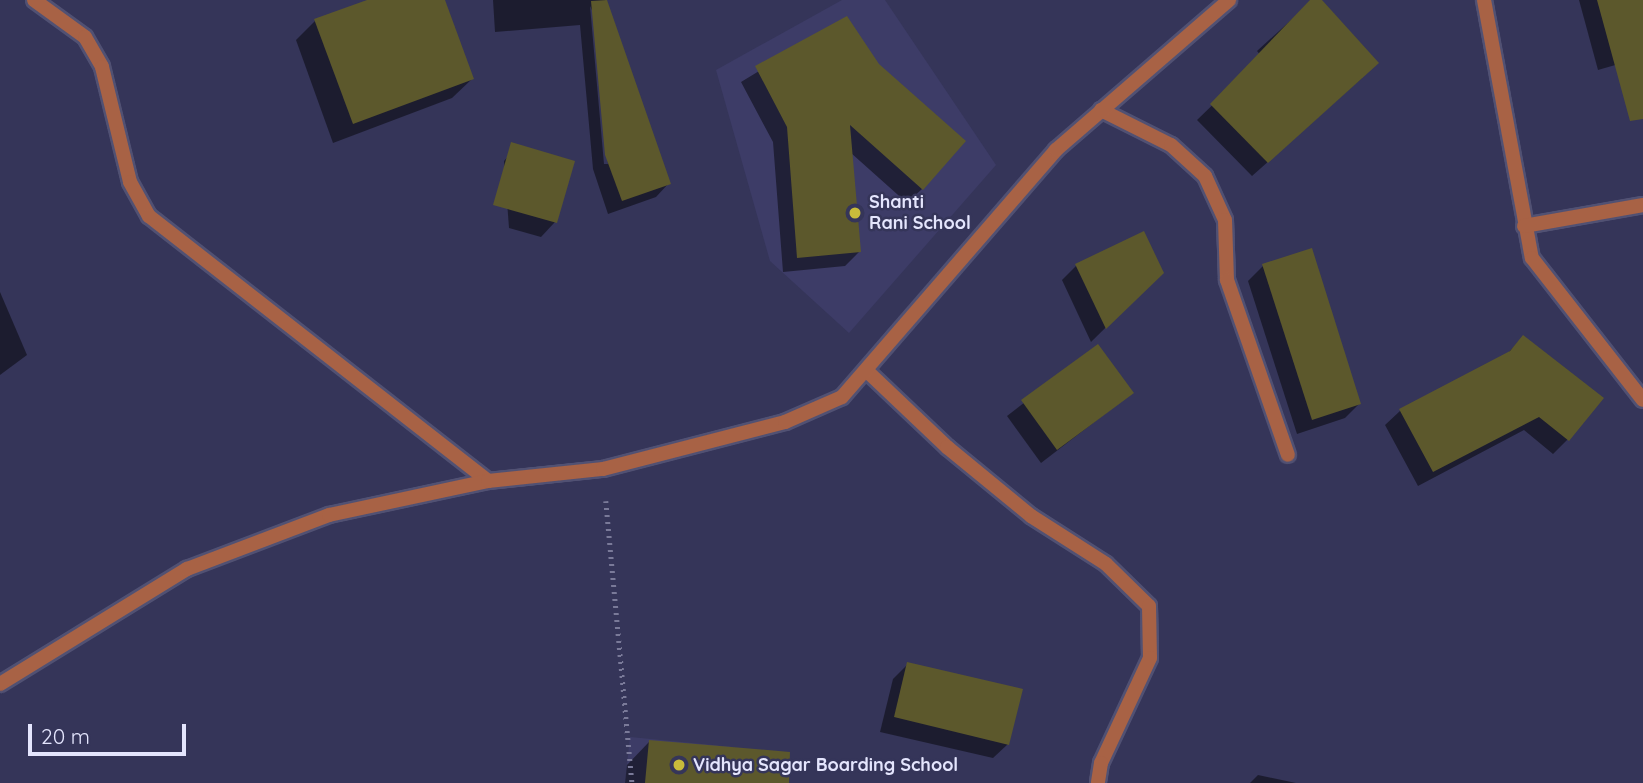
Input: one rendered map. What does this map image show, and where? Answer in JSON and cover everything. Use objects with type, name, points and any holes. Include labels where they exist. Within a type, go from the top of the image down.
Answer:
[{"type":"street","points":[[34,0],[85,37],[102,67],[130,182],[149,216],[488,481]]},
{"type":"street","points":[[0,684],[187,569],[329,514],[488,481],[603,469],[785,422],[842,397],[869,373],[1056,150],[1228,0]]},
{"type":"street","points":[[1484,0],[1532,258],[1643,400]]},
{"type":"street","points":[[1101,110],[1171,145],[1205,176],[1225,220],[1227,280],[1288,456]]},
{"type":"street","points":[[1524,226],[1578,211],[1643,205]]},
{"type":"street","points":[[869,373],[958,456],[1031,516],[1107,564],[1149,606],[1150,658],[1101,764],[1098,783]]},
{"type":"path","points":[[603,469],[632,783]]},
{"type":"shaded area","name":"Shanti Rani School","points":[[842,0],[885,0],[996,165],[849,333],[770,261],[716,70]]},
{"type":"shaded area","name":"Vidhya Sagar Boarding School","points":[[630,737],[733,747],[730,783],[625,783]]},
{"type":"building","points":[[367,0],[445,0],[474,79],[353,124],[314,19]]},
{"type":"building","points":[[607,0],[671,184],[622,201],[605,155],[591,1]]},
{"type":"building","points":[[1310,0],[1322,0],[1379,63],[1268,163],[1210,104]]},
{"type":"building","points":[[1597,0],[1643,0],[1643,119],[1630,121]]},
{"type":"building","points":[[847,16],[879,64],[966,141],[923,190],[850,125],[861,252],[797,258],[787,127],[755,66]]},
{"type":"building","points":[[511,142],[575,161],[557,223],[493,205]]},
{"type":"building","points":[[1144,231],[1164,273],[1106,329],[1075,264]]},
{"type":"building","points":[[1312,248],[1361,404],[1312,420],[1262,264]]},
{"type":"building","points":[[1523,335],[1604,398],[1569,441],[1539,417],[1433,472],[1399,409],[1510,351]]},
{"type":"building","points":[[1098,344],[1134,393],[1057,450],[1021,400]]},
{"type":"building","points":[[907,662],[1023,689],[1009,745],[894,717]]},
{"type":"building","name":"Vidhya Sagar Boarding School","points":[[649,740],[790,752],[789,783],[645,783]]},
{"type":"place","name":"Shanti Rani School","points":[[855,213]]},
{"type":"place","name":"Vidhya Sagar Boarding School","points":[[679,765]]}]
